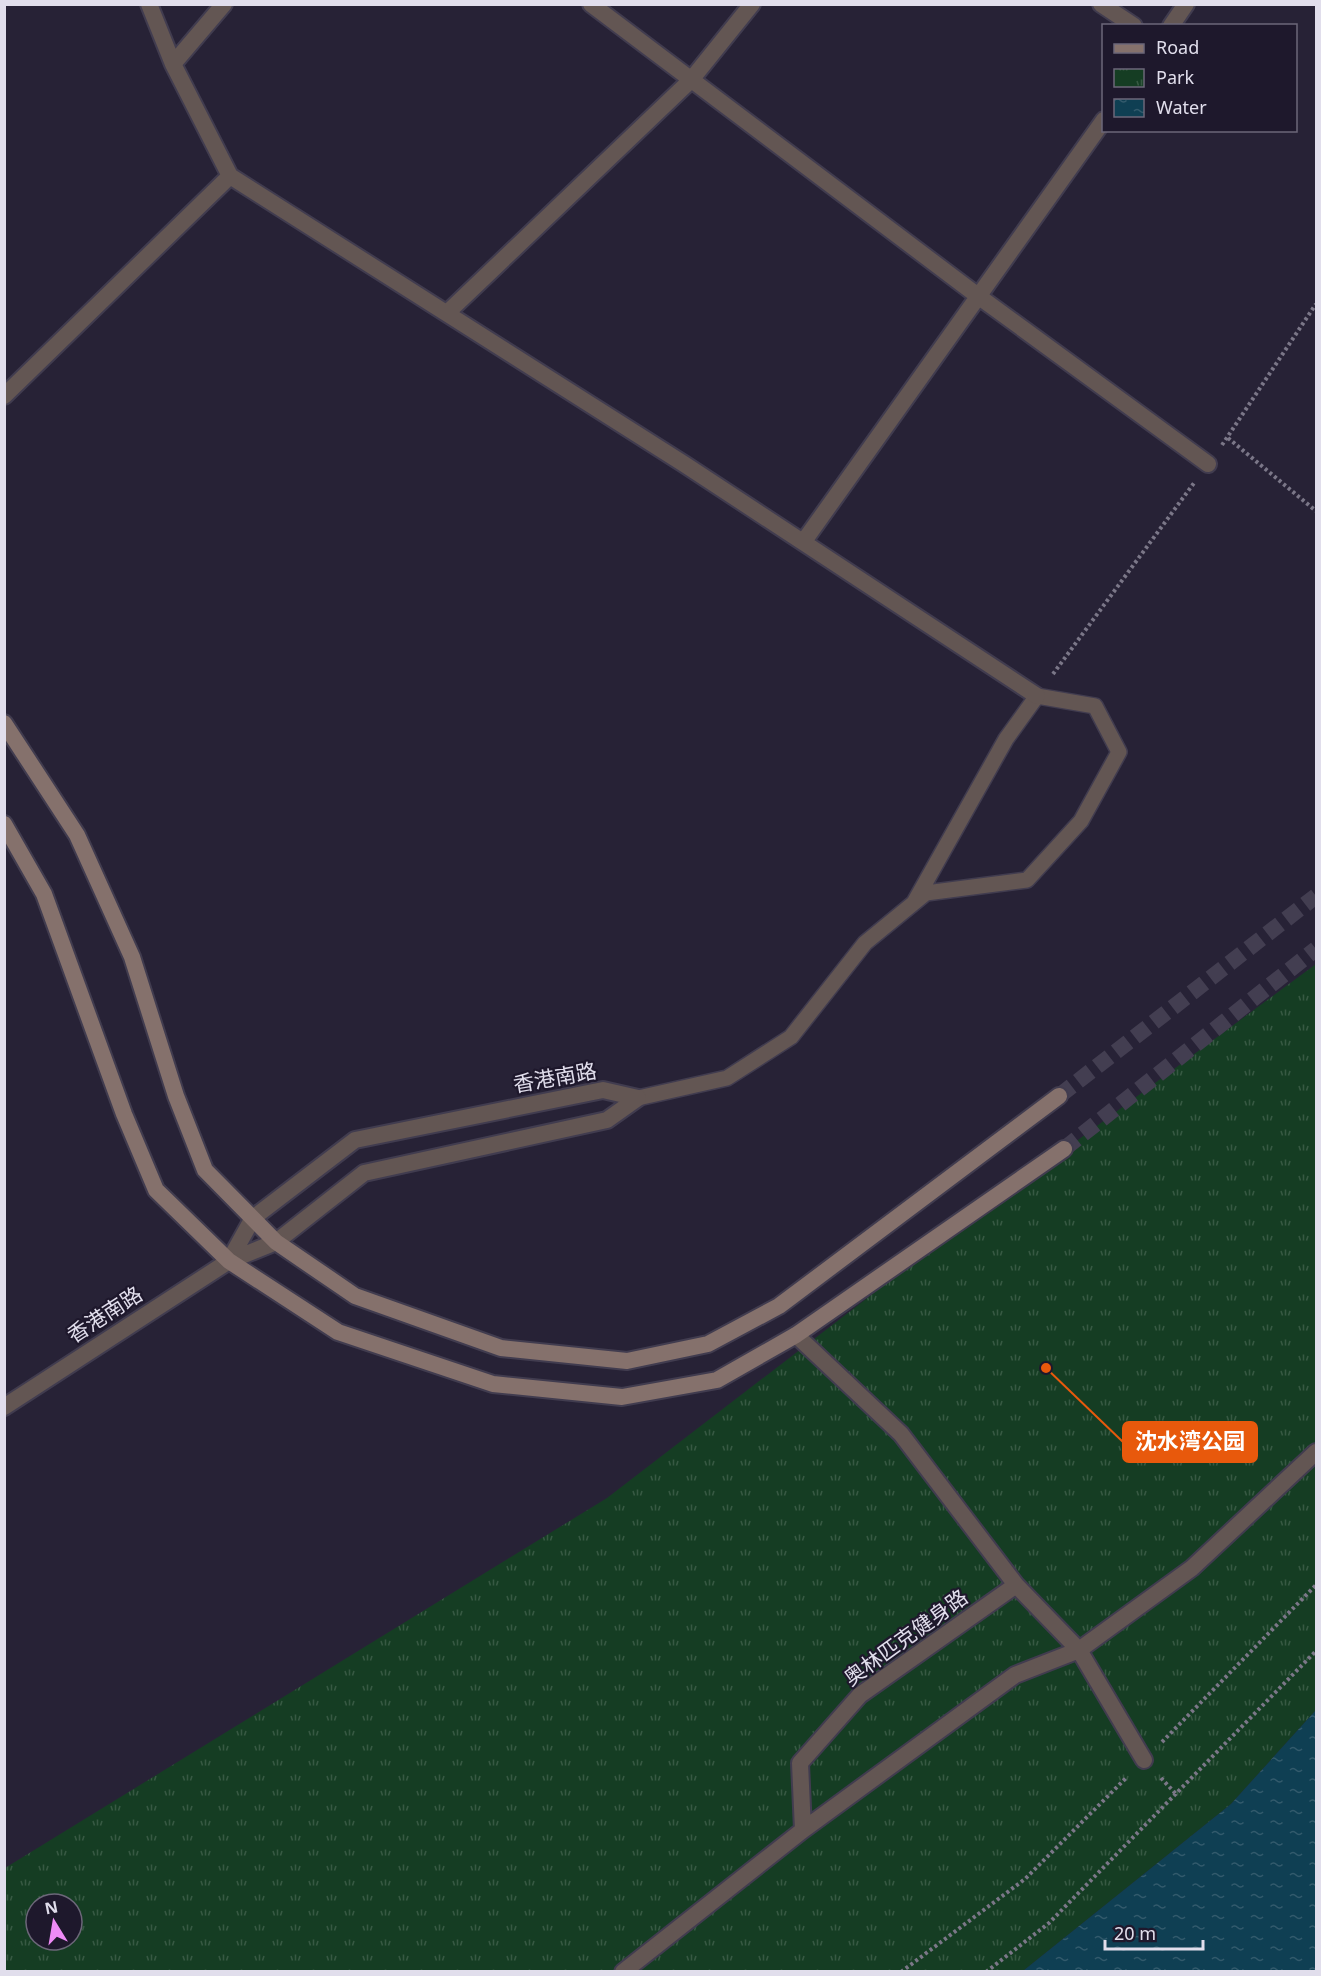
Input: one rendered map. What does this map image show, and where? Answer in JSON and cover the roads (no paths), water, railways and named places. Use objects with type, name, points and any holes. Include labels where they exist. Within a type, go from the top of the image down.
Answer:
[{"type":"main road","points":[[4,723],[77,835],[132,957],[176,1096],[205,1170],[276,1242],[355,1296],[501,1348],[627,1361],[708,1344],[779,1306],[1059,1096]]},
{"type":"main road","points":[[4,824],[44,894],[124,1114],[156,1190],[230,1261],[339,1332],[493,1384],[622,1397],[717,1380],[796,1335],[1064,1149]]},
{"type":"street","points":[[149,4],[173,64],[230,176],[804,542],[1037,696]]},
{"type":"street","points":[[173,64],[224,4]]},
{"type":"street","points":[[591,4],[978,296],[1208,464]]},
{"type":"street","points":[[447,313],[691,80],[752,4]]},
{"type":"street","points":[[1101,4],[1131,24]]},
{"type":"street","points":[[1172,24],[1186,4]]},
{"type":"street","points":[[804,542],[1102,123]]},
{"type":"street","points":[[4,396],[230,176]]},
{"type":"street","name":"香港南路","points":[[230,1261],[254,1218],[355,1140],[603,1090],[638,1098]]},
{"type":"street","name":"香港南路","points":[[4,1407],[230,1261],[276,1242],[364,1173],[607,1120],[638,1098]]},
{"type":"street","points":[[796,1335],[901,1434],[1016,1585],[1079,1650],[1144,1760]]},
{"type":"street","points":[[623,1971],[803,1830],[1015,1675],[1079,1650],[1192,1568],[1317,1452]]},
{"type":"street","name":"奥林匹克健身路","points":[[803,1830],[800,1763],[860,1695],[1016,1585]]},
{"type":"lane","points":[[638,1098],[727,1078],[791,1037],[865,943],[926,893],[1027,880],[1081,821],[1119,752],[1095,706],[1037,696],[1006,739],[915,901]]},
{"type":"water","points":[[1316,1710],[1316,1971],[1023,1971],[1231,1804]]},
{"type":"tunnel","points":[[1059,1096],[1316,896]]},
{"type":"tunnel","points":[[1064,1149],[1316,949]]},
{"type":"place","name":"沈水湾公园","points":[[1046,1368]]}]
